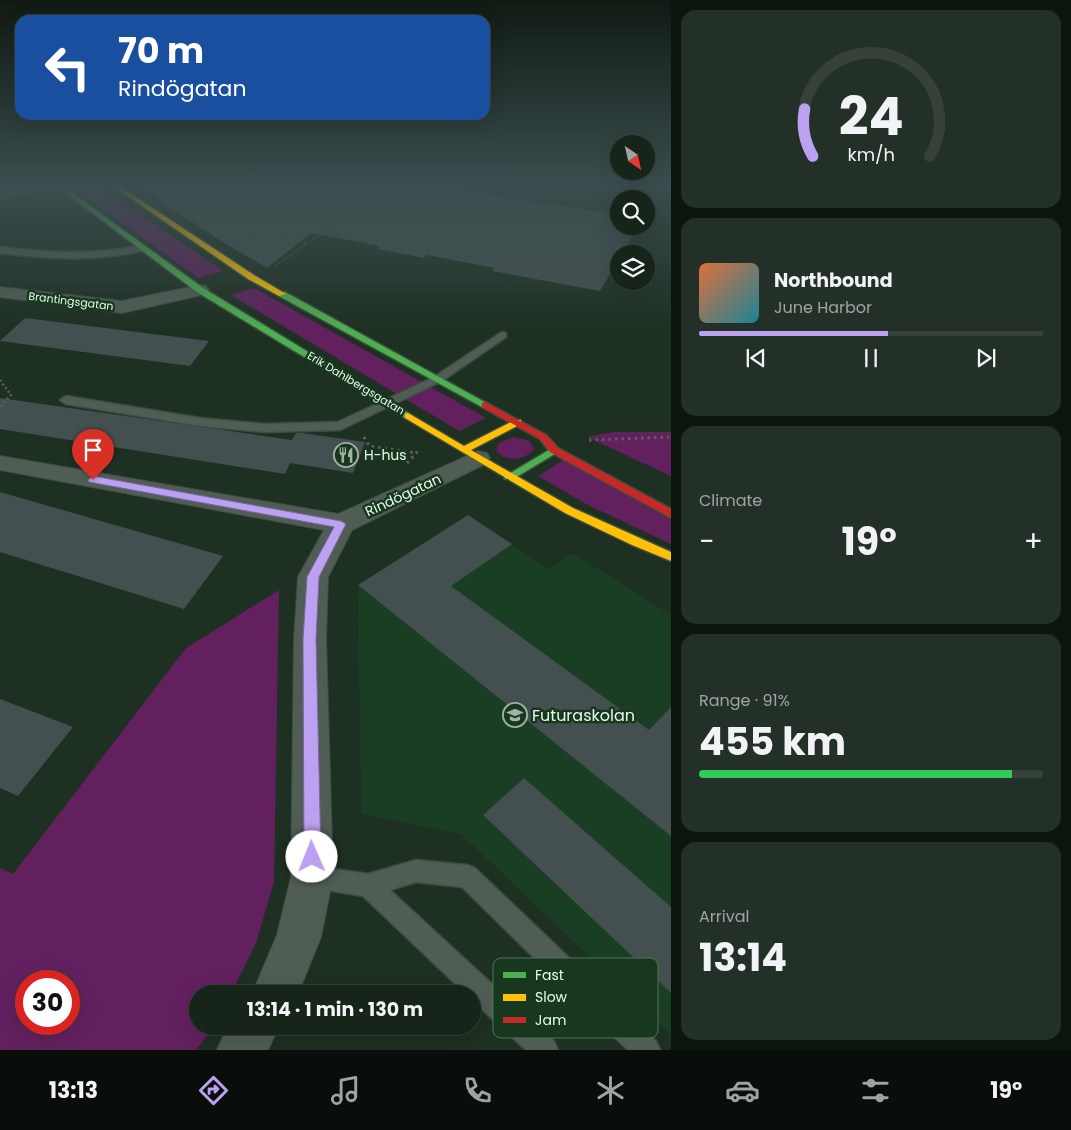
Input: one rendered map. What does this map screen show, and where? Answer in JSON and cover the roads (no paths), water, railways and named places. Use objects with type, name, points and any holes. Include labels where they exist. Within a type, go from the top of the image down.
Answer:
[{"type":"street","name":"Erik Dahlbergsgatan","points":[[123,233],[200,290],[390,403],[509,477],[632,542],[671,557]]},
{"type":"street","points":[[186,233],[251,276],[518,422],[543,437],[554,450],[671,514]]},
{"type":"street","points":[[235,281],[251,276]]},
{"type":"street","points":[[200,290],[218,285]]},
{"type":"street","name":"Brantingsgatan","points":[[0,292],[122,307],[200,290]]},
{"type":"street","points":[[472,454],[518,422]]},
{"type":"street","points":[[509,477],[554,450]]},
{"type":"street","name":"Rindögatan","points":[[341,524],[472,454]]},
{"type":"street","points":[[0,463],[341,524],[313,577],[310,639],[312,877],[299,937],[279,985]]},
{"type":"street","points":[[241,1050],[250,1035]]},
{"type":"lane","points":[[0,250],[53,257],[81,258],[102,257],[143,248]]},
{"type":"lane","points":[[66,400],[200,422],[264,428],[340,426],[438,379],[502,334]]},
{"type":"lane","points":[[312,877],[368,885],[416,871],[467,876],[552,958]]},
{"type":"lane","points":[[368,885],[493,1002]]},
{"type":"lane","points":[[532,1038],[545,1050]]},
{"type":"lane","points":[[635,1038],[647,1050]]},
{"type":"place","name":"H-hus","points":[[346,455]]},
{"type":"place","name":"Futuraskolan","points":[[515,715]]}]
